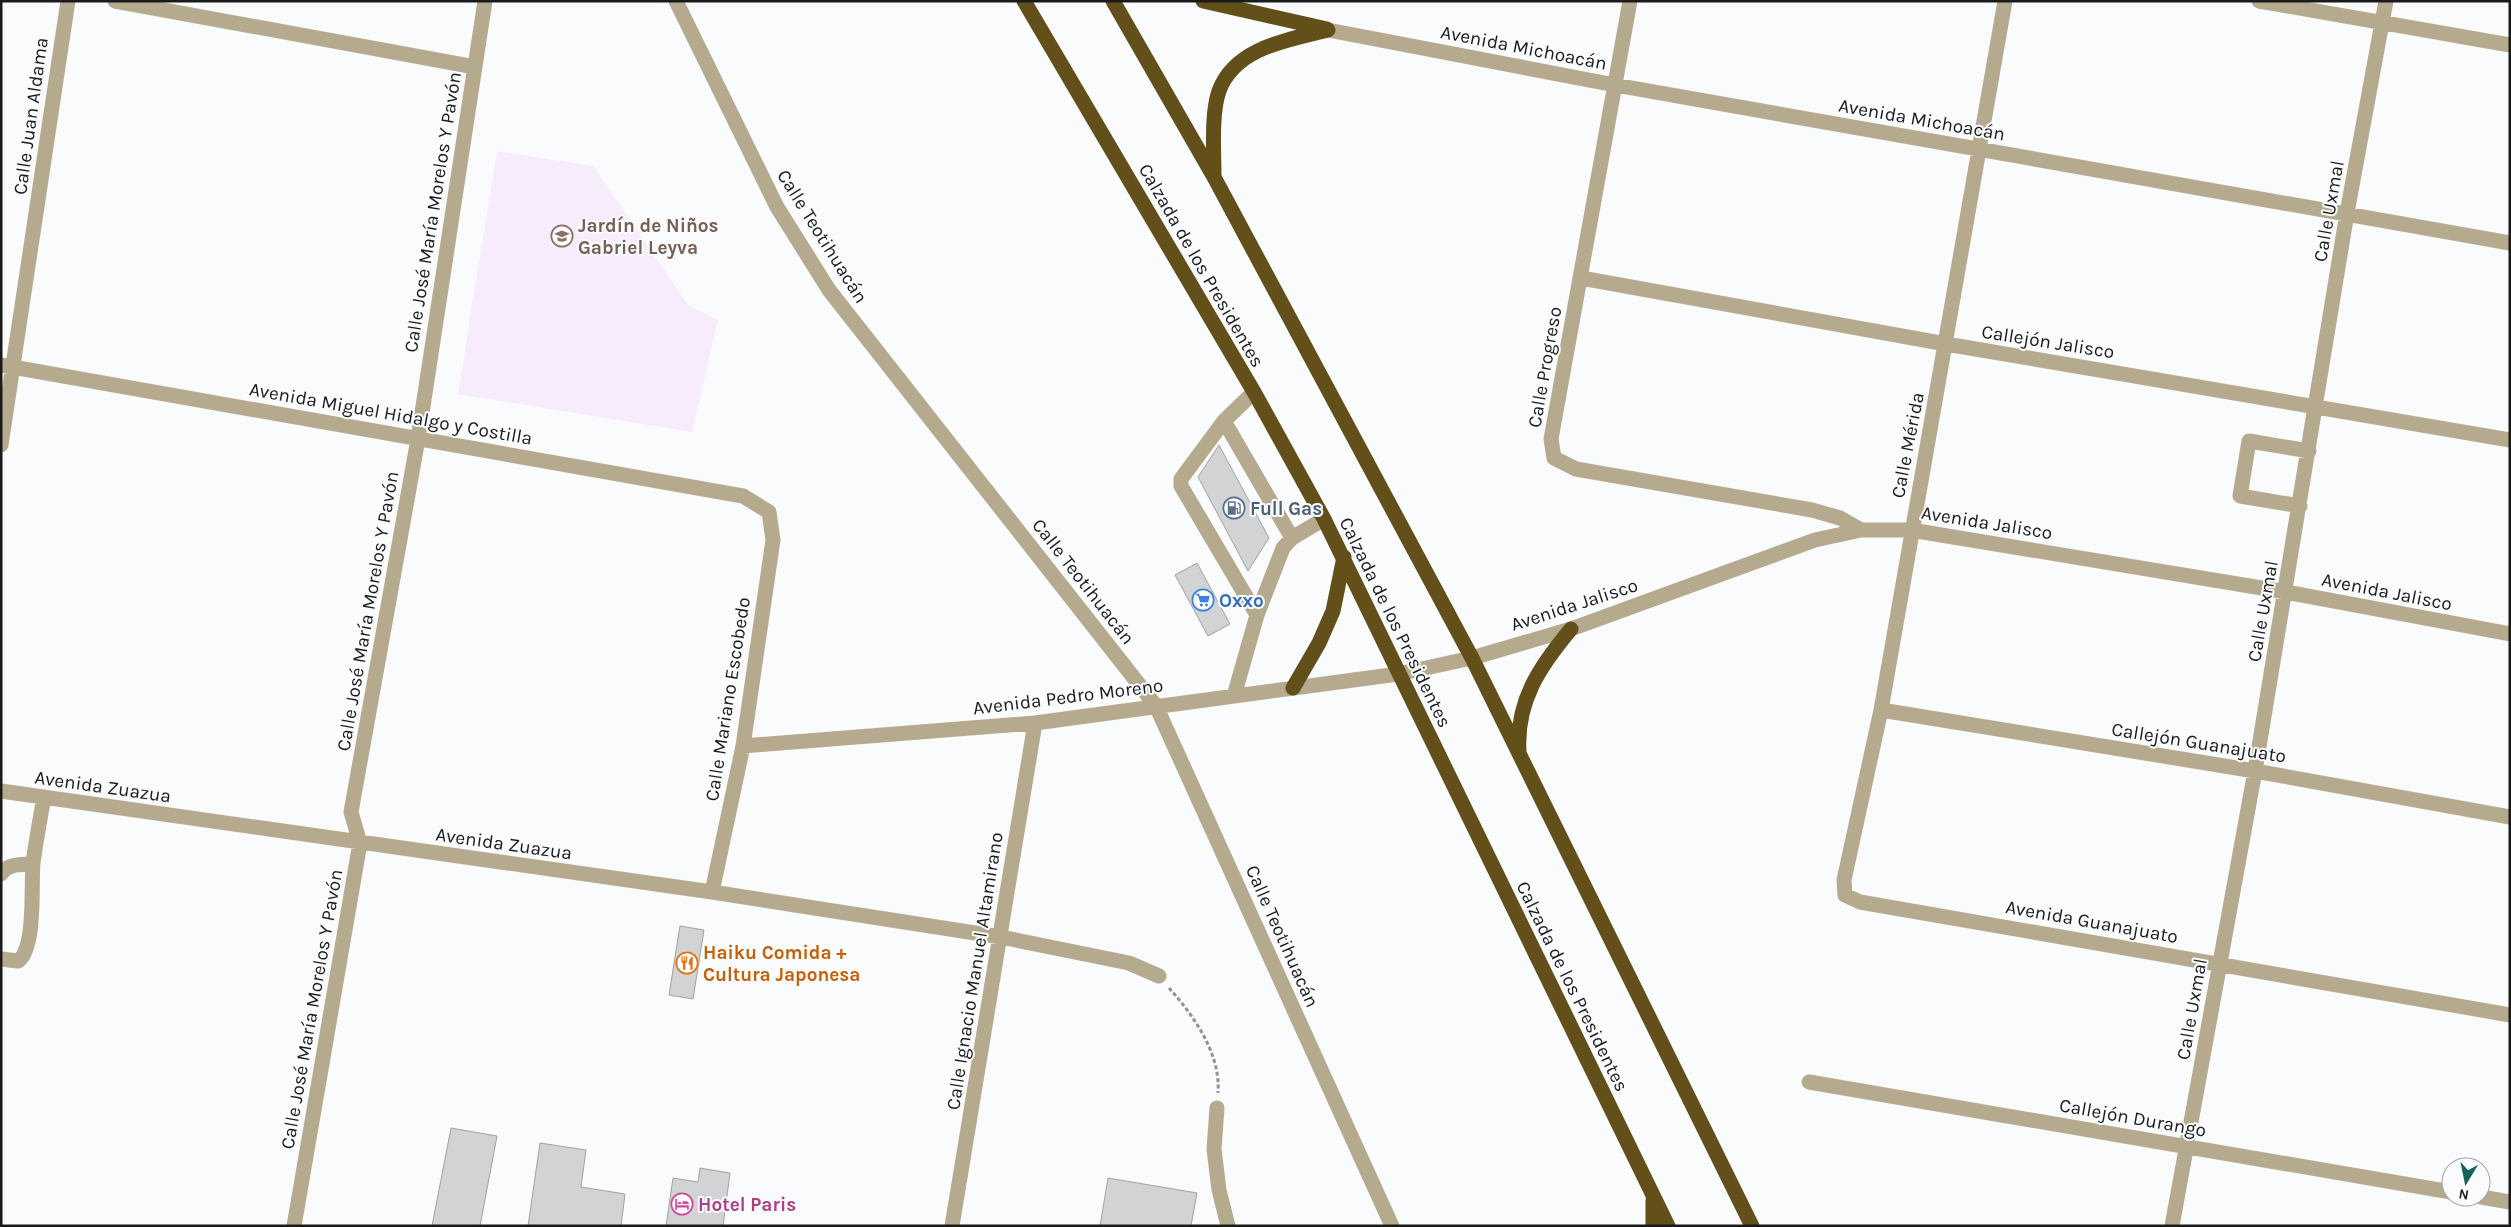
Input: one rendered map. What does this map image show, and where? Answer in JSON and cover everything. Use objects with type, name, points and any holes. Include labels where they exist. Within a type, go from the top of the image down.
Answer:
[{"type":"highway","name":"Calzada de los Presidentes","points":[[1024,1],[1254,392],[1344,557],[1398,674],[1668,1226]]},
{"type":"highway","points":[[1112,1],[1214,178],[1472,658],[1752,1226]]},
{"type":"highway","points":[[1203,1],[1242,5],[1328,30]]},
{"type":"highway","points":[[1214,178],[1215,121],[1219,92],[1231,70],[1252,54],[1277,43],[1328,30]]},
{"type":"highway","points":[[1293,688],[1333,611],[1344,557]]},
{"type":"highway","points":[[1520,758],[1518,734],[1530,688],[1540,667],[1571,629]]},
{"type":"highway","points":[[1653,1196],[1654,1226]]},
{"type":"street","name":"Calle Juan Aldama","points":[[1,445],[7,366],[68,1]]},
{"type":"street","points":[[115,1],[475,67]]},
{"type":"street","name":"Calle José María Morelos Y Pavón","points":[[294,1226],[360,843],[351,812],[418,439],[485,1]]},
{"type":"street","name":"Calle Teotihuacán","points":[[676,1],[777,207],[829,290],[1156,706],[1392,1226]]},
{"type":"street","name":"Calle Progreso","points":[[1630,1],[1551,439],[1554,458],[1576,469],[1812,510],[1840,518],[1861,530]]},
{"type":"street","name":"Calle Mérida","points":[[1846,895],[1844,880],[1881,710],[2005,1]]},
{"type":"street","points":[[2259,1],[2510,45]]},
{"type":"street","name":"Calle Uxmal","points":[[2172,1226],[2255,771],[2347,214],[2386,1]]},
{"type":"street","name":"Avenida Michoacán","points":[[1328,30],[1615,85],[2510,243]]},
{"type":"street","name":"Callejón Jalisco","points":[[1581,278],[1946,344],[2510,440]]},
{"type":"street","name":"Avenida Miguel Hidalgo y Costilla","points":[[7,366],[743,496],[769,512]]},
{"type":"street","points":[[1254,392],[1224,421],[1183,473],[1180,480],[1257,615]]},
{"type":"street","points":[[1224,421],[1292,538]]},
{"type":"street","points":[[2300,506],[2240,496],[2248,441],[2309,451]]},
{"type":"street","name":"Calle Mariano Escobedo","points":[[712,892],[743,746],[773,540],[769,512]]},
{"type":"street","points":[[1234,696],[1257,615],[1283,548],[1292,538],[1324,519]]},
{"type":"street","name":"Avenida Jalisco","points":[[1398,674],[1472,658],[1571,629],[1815,540],[1861,530],[1911,530],[2286,592],[2510,634]]},
{"type":"street","name":"Avenida Pedro Moreno","points":[[743,746],[1035,723],[1398,674]]},
{"type":"street","name":"Callejón Guanajuato","points":[[1881,710],[2255,771],[2510,817]]},
{"type":"street","name":"Calle Ignacio Manuel Altamirano","points":[[952,1226],[1035,723]]},
{"type":"street","name":"Avenida Zuazua","points":[[1,792],[712,892],[1001,937],[1129,964],[1159,976]]},
{"type":"street","points":[[1,959],[18,961],[25,953],[33,896],[33,864],[44,797]]},
{"type":"street","points":[[1,874],[5,869],[12,866],[33,864]]},
{"type":"street","name":"Avenida Guanajuato","points":[[1846,895],[1860,902],[2510,1015]]},
{"type":"street","name":"Callejón Durango","points":[[1809,1082],[2441,1190]]},
{"type":"street","points":[[1217,1108],[1214,1149],[1219,1190],[1228,1226]]},
{"type":"street","points":[[2491,1199],[2510,1202]]},
{"type":"path","points":[[1159,976],[1178,997],[1212,1053],[1218,1069],[1217,1108]]},
{"type":"shaded area","name":"Jardín de Niños Gabriel Leyva","points":[[497,151],[593,166],[688,305],[718,320],[692,432],[458,394]]},
{"type":"building","name":"Full Gas","points":[[1219,445],[1269,538],[1248,571],[1198,477]]},
{"type":"building","name":"Oxxo","points":[[1197,563],[1230,624],[1208,636],[1175,575]]},
{"type":"building","name":"Haiku Comida + Cultura Japonesa","points":[[680,926],[704,930],[693,999],[669,995]]},
{"type":"building","points":[[451,1128],[497,1136],[480,1226],[432,1226]]},
{"type":"building","points":[[540,1143],[586,1150],[581,1187],[625,1194],[621,1226],[528,1226]]},
{"type":"building","points":[[700,1168],[730,1173],[723,1226],[666,1226],[673,1178],[698,1182]]},
{"type":"building","points":[[1108,1178],[1197,1193],[1191,1226],[1100,1226]]},
{"type":"place","name":"Jardín de Niños Gabriel Leyva","points":[[562,236]]},
{"type":"place","name":"Full Gas","points":[[1234,508]]},
{"type":"place","name":"Oxxo","points":[[1203,600]]},
{"type":"place","name":"Haiku Comida + Cultura Japonesa","points":[[687,963]]},
{"type":"place","name":"Hotel Paris","points":[[682,1204]]}]
